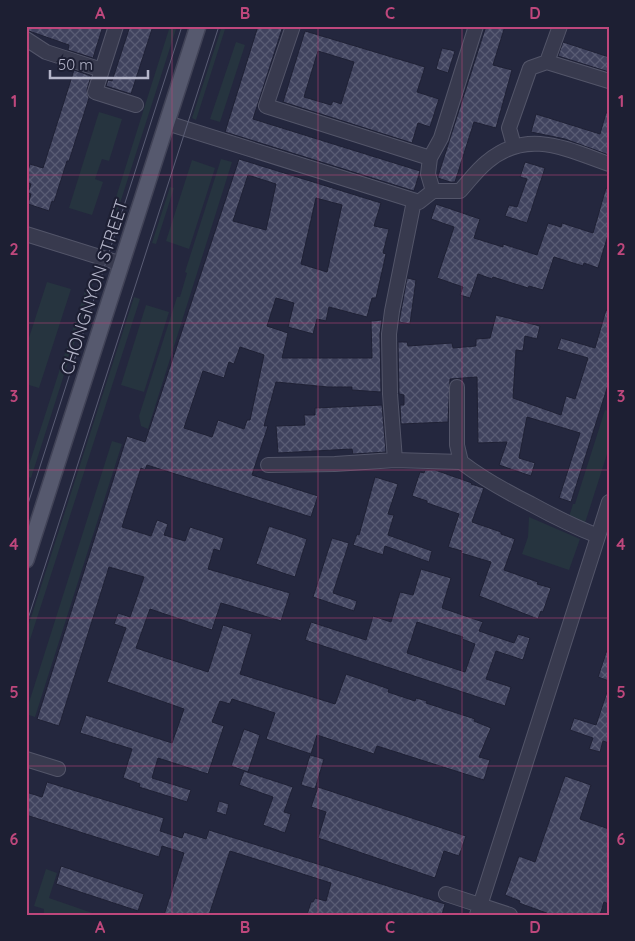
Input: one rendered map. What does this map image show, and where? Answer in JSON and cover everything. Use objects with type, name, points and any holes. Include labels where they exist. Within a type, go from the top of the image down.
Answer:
[{"type":"main road","name":"CHONGNYON STREET","points":[[26,560],[198,26]]},
{"type":"street","points":[[116,26],[95,92],[136,106]]},
{"type":"street","points":[[294,26],[266,106],[430,158]]},
{"type":"street","points":[[433,191],[428,174],[430,158],[441,138],[476,26]]},
{"type":"street","points":[[547,62],[560,26]]},
{"type":"street","points":[[26,39],[46,52],[102,70]]},
{"type":"street","points":[[514,146],[508,128],[530,68],[547,62],[609,81]]},
{"type":"street","points":[[167,123],[419,202],[433,191],[460,191],[487,162],[514,146],[532,142],[556,146],[609,164]]},
{"type":"street","points":[[395,460],[390,394],[389,334],[414,201]]},
{"type":"street","points":[[26,234],[122,264]]},
{"type":"street","points":[[457,387],[457,445],[461,462],[474,473],[504,490],[580,529],[602,532]]},
{"type":"street","points":[[268,465],[335,464],[395,460],[461,462]]},
{"type":"street","points":[[478,910],[602,532],[609,502]]},
{"type":"street","points":[[26,759],[58,769]]},
{"type":"street","points":[[446,894],[478,910],[510,915]]},
{"type":"shaded area","points":[[170,26],[177,26],[112,228],[107,226]]},
{"type":"shaded area","points":[[222,26],[226,26],[196,120],[192,118]]},
{"type":"shaded area","points":[[236,42],[245,45],[220,122],[210,119]]},
{"type":"shaded area","points":[[99,112],[122,119],[109,161],[102,159],[95,179],[103,182],[92,215],[69,208]]},
{"type":"shaded area","points":[[221,159],[232,162],[148,429],[141,426],[139,416],[177,297],[180,297],[187,273],[185,272]]},
{"type":"shaded area","points":[[192,160],[215,168],[189,249],[166,241]]},
{"type":"shaded area","points":[[170,187],[174,188],[156,244],[152,243]]},
{"type":"shaded area","points":[[47,282],[71,289],[39,388],[26,384],[26,347]]},
{"type":"shaded area","points":[[88,282],[93,284],[31,478],[26,476],[26,474]]},
{"type":"shaded area","points":[[134,297],[140,299],[26,652],[26,633]]},
{"type":"shaded area","points":[[146,305],[169,312],[144,392],[121,385]]},
{"type":"shaded area","points":[[605,410],[609,411],[609,448],[585,523],[569,517],[573,504],[575,504]]},
{"type":"shaded area","points":[[112,441],[122,444],[35,717],[26,714],[26,712]]},
{"type":"shaded area","points":[[529,517],[580,539],[569,570],[522,554],[528,537]]},
{"type":"shaded area","points":[[46,869],[57,873],[49,898],[98,915],[49,915],[44,913],[44,909],[34,906]]},
{"type":"building","points":[[26,26],[103,26],[93,58],[68,50],[69,45],[26,30]]},
{"type":"building","points":[[130,26],[153,26],[131,94],[106,86],[108,80],[112,81]]},
{"type":"building","points":[[258,26],[283,26],[253,119],[420,171],[414,191],[225,132]]},
{"type":"building","points":[[486,26],[505,26],[493,65],[512,70],[496,128],[474,122],[455,182],[450,182],[438,178],[438,176]]},
{"type":"building","points":[[305,31],[425,67],[417,92],[439,99],[430,127],[418,123],[412,143],[283,102]],"holes":[[[318,51],[354,62],[341,104],[333,101],[331,105],[304,97]]]},
{"type":"building","points":[[563,42],[609,57],[609,72],[558,56]]},
{"type":"building","points":[[442,48],[455,51],[448,73],[436,69]]},
{"type":"building","points":[[74,70],[91,76],[87,90],[89,98],[69,161],[67,161],[54,202],[52,201],[49,211],[28,204],[31,194],[28,193],[31,184],[26,182],[26,176],[30,164],[43,168]]},
{"type":"building","points":[[606,113],[609,113],[609,155],[565,139],[531,132],[536,114],[600,134]]},
{"type":"building","points":[[239,159],[381,203],[374,226],[389,229],[383,253],[386,254],[376,298],[372,298],[367,317],[329,307],[326,321],[317,319],[313,334],[288,327],[294,303],[276,298],[267,326],[288,333],[282,358],[372,358],[371,321],[382,320],[380,334],[381,392],[352,390],[352,387],[328,387],[276,382],[264,426],[268,426],[252,475],[318,496],[311,517],[147,465],[145,470],[141,468],[122,527],[151,536],[157,520],[168,524],[164,535],[185,541],[190,527],[224,538],[220,551],[214,549],[208,569],[290,593],[281,621],[221,603],[212,630],[150,609],[136,648],[208,672],[223,625],[252,634],[240,674],[335,704],[346,674],[389,689],[388,692],[415,701],[416,698],[427,701],[426,703],[475,719],[474,721],[491,728],[479,757],[490,760],[484,780],[377,746],[374,754],[317,735],[311,754],[266,739],[275,713],[232,699],[230,704],[220,701],[212,722],[224,726],[208,774],[158,758],[152,778],[191,790],[187,802],[139,787],[140,784],[123,778],[132,749],[80,733],[86,715],[172,743],[184,709],[107,682],[126,628],[114,624],[118,613],[130,617],[144,577],[109,567],[59,726],[37,719],[127,436],[145,442]],"holes":[[[248,175],[276,184],[266,230],[233,221]],[[316,198],[342,205],[327,272],[301,264]],[[240,347],[264,355],[250,420],[247,420],[244,429],[218,420],[212,437],[184,428],[203,371],[224,378],[229,362],[234,364]]]},
{"type":"building","points":[[525,162],[545,168],[527,223],[505,216],[509,205],[517,207],[527,179],[520,177]]},
{"type":"building","points":[[606,188],[609,189],[609,232],[598,268],[584,263],[583,266],[554,257],[543,290],[529,286],[528,288],[478,274],[470,298],[460,295],[463,287],[437,278],[454,227],[431,219],[436,204],[480,219],[474,238],[503,247],[503,244],[537,255],[548,223],[561,227],[562,223],[593,233]]},
{"type":"building","points":[[407,278],[416,280],[410,324],[399,322]]},
{"type":"building","points":[[606,310],[609,311],[609,382],[571,502],[559,498],[580,433],[527,417],[519,458],[535,463],[531,476],[499,465],[507,442],[478,443],[477,377],[450,379],[448,422],[401,424],[400,405],[404,405],[404,395],[399,394],[398,342],[407,342],[408,346],[452,343],[453,348],[476,346],[476,339],[490,338],[496,315],[540,326],[537,339],[525,336],[523,351],[516,350],[513,398],[561,415],[566,396],[575,399],[588,358],[557,349],[561,338],[595,348]]},
{"type":"building","points":[[382,405],[386,452],[353,454],[352,449],[278,453],[276,426],[305,425],[304,415],[315,415],[315,408]]},
{"type":"building","points":[[425,470],[435,470],[484,488],[472,522],[515,539],[504,570],[551,588],[543,612],[541,611],[538,619],[479,596],[491,562],[448,547],[459,514],[412,496],[420,472],[424,473]]},
{"type":"building","points":[[375,477],[398,484],[388,514],[394,515],[388,535],[432,551],[429,562],[385,546],[383,555],[353,545],[357,534],[359,535]]},
{"type":"building","points":[[269,526],[307,539],[295,577],[256,564]]},
{"type":"building","points":[[332,538],[349,543],[333,593],[357,601],[354,611],[313,597]]},
{"type":"building","points":[[421,569],[451,578],[442,608],[483,622],[479,631],[514,643],[518,634],[530,638],[523,660],[496,651],[486,679],[511,687],[505,706],[305,640],[311,622],[366,640],[373,616],[391,622],[400,592],[413,595]],"holes":[[[417,622],[463,637],[462,639],[475,644],[465,672],[407,653]]]},
{"type":"building","points":[[607,650],[609,650],[609,681],[598,677]]},
{"type":"building","points":[[607,692],[609,692],[609,743],[603,741],[600,752],[589,749],[593,738],[570,730],[574,718],[596,725]]},
{"type":"building","points":[[244,729],[260,735],[248,772],[231,766]]},
{"type":"building","points":[[310,755],[324,759],[315,789],[301,785]]},
{"type":"building","points":[[244,771],[293,787],[284,812],[291,814],[285,833],[263,825],[273,797],[239,785]]},
{"type":"building","points":[[565,776],[591,785],[580,819],[609,829],[609,904],[604,902],[600,915],[552,915],[519,903],[520,901],[505,895],[519,856],[535,862]]},
{"type":"building","points":[[47,782],[164,818],[160,831],[182,838],[184,832],[206,839],[209,830],[445,904],[442,915],[307,915],[311,902],[315,898],[326,901],[331,883],[230,851],[209,915],[164,915],[184,853],[162,846],[159,857],[26,815],[26,792],[42,797]]},
{"type":"building","points":[[318,787],[466,836],[459,856],[444,851],[435,878],[318,838],[326,812],[311,807]]},
{"type":"building","points":[[219,801],[229,804],[226,815],[216,812]]},
{"type":"building","points":[[61,866],[144,894],[138,911],[56,884]]},
{"type":"tram line","points":[[26,510],[182,26]]},
{"type":"tram line","points":[[26,625],[219,26]]}]
